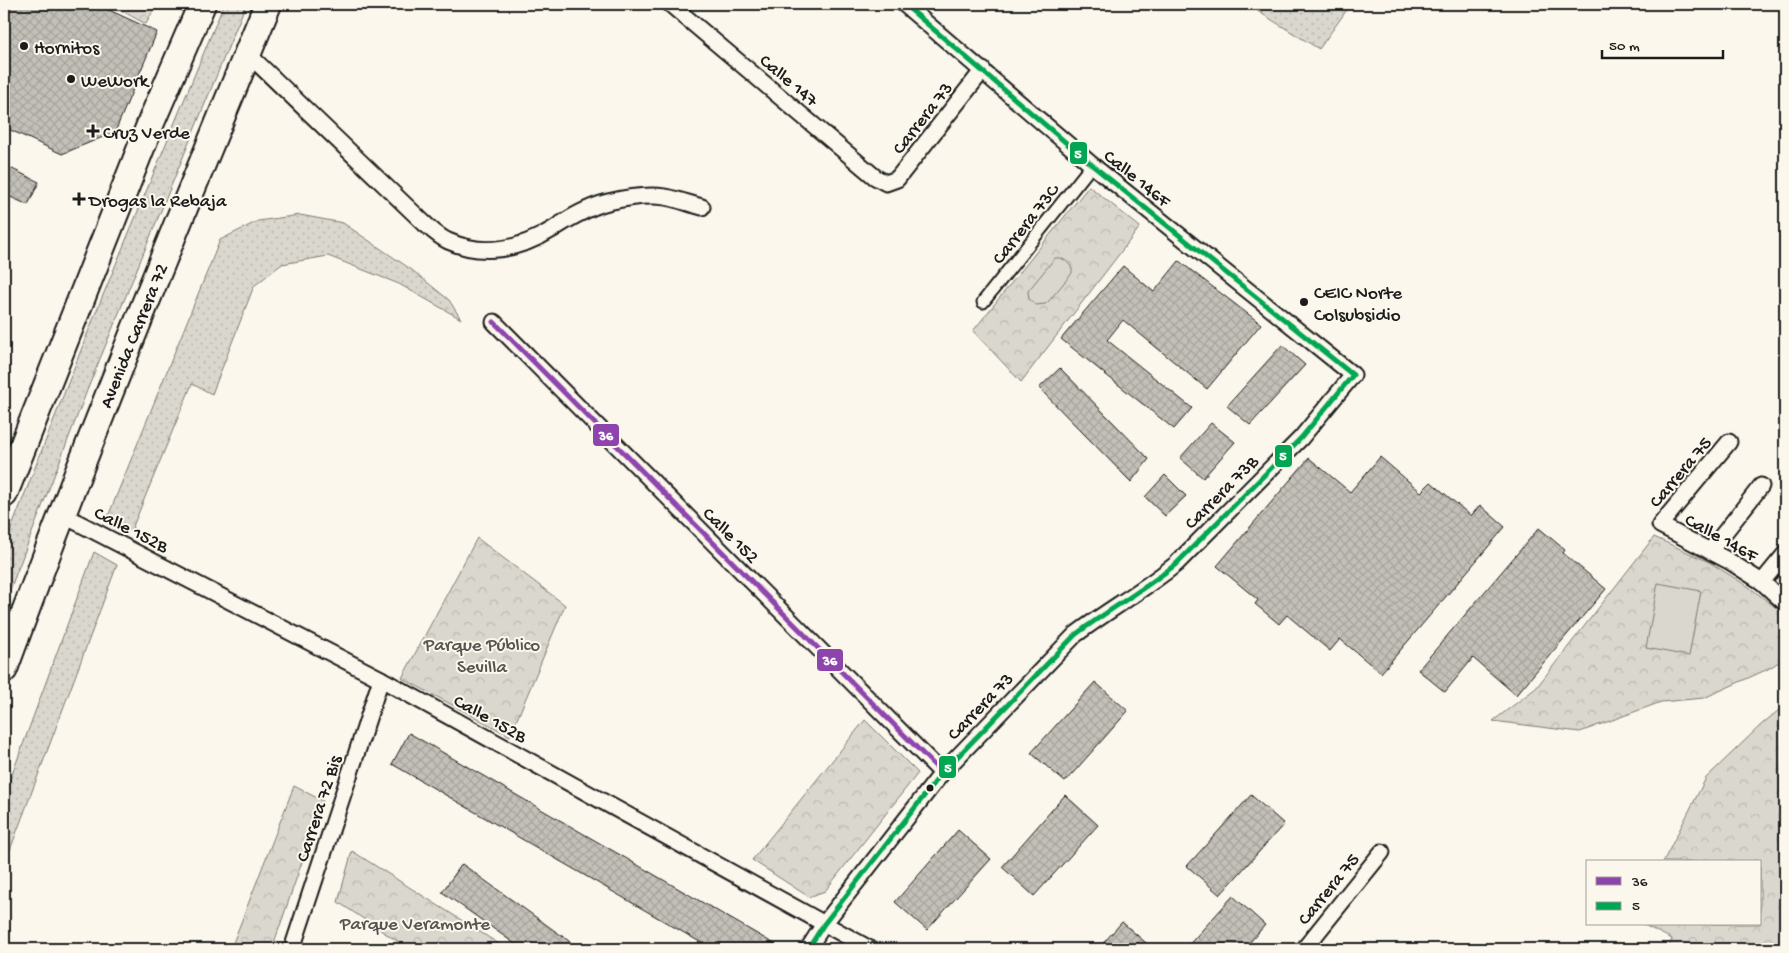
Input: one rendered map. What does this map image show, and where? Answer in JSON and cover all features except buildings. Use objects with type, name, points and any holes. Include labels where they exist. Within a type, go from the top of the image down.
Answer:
[{"type":"highway","points":[[6,481],[152,120],[202,4]]},
{"type":"highway","name":"Avenida Carrera 72","points":[[4,669],[61,514],[144,304],[268,4]]},
{"type":"street","name":"Calle 147","points":[[670,4],[875,177],[886,183]]},
{"type":"street","name":"Calle 146F","points":[[904,4],[1092,165],[1353,375]]},
{"type":"street","points":[[248,53],[424,223],[446,240],[468,248],[489,251],[520,246],[579,213],[607,202],[664,197],[702,207]]},
{"type":"street","name":"Carrera 73","points":[[886,183],[897,180],[983,70]]},
{"type":"street","name":"Carrera 73C","points":[[983,302],[1092,165]]},
{"type":"street","name":"Calle 152","points":[[494,322],[942,774]]},
{"type":"street","name":"Carrera 73B","points":[[1123,601],[1159,578],[1176,564],[1300,438],[1353,375]]},
{"type":"street","name":"Carrera 75","points":[[1660,525],[1729,442]]},
{"type":"street","points":[[1710,551],[1761,486]]},
{"type":"street","name":"Calle 152B","points":[[61,514],[381,679],[870,949]]},
{"type":"street","name":"Calle 146F","points":[[1660,525],[1710,551],[1762,582],[1785,603]]},
{"type":"street","points":[[1762,582],[1785,554]]},
{"type":"street","name":"Carrera 73","points":[[808,949],[824,924],[942,774],[1074,635],[1123,601]]},
{"type":"street","name":"Carrera 72 Bis","points":[[292,949],[381,679]]},
{"type":"street","name":"Carrera 75","points":[[1304,949],[1382,852]]},
{"type":"green space","points":[[109,4],[157,4],[146,24]]},
{"type":"green space","points":[[224,4],[246,4],[88,388],[4,605],[4,547],[94,317]]},
{"type":"green space","points":[[1246,4],[1351,4],[1319,49]]},
{"type":"green space","points":[[1089,186],[1140,227],[1021,382],[973,331]]},
{"type":"green space","points":[[300,215],[343,223],[412,270],[449,300],[461,319],[399,284],[328,256],[282,264],[254,286],[212,394],[192,384],[131,531],[107,519],[220,240],[258,221]]},
{"type":"green space","points":[[1055,258],[1061,258],[1067,262],[1072,269],[1072,273],[1048,302],[1036,305],[1029,299],[1028,291]]},
{"type":"green space","points":[[1654,537],[1709,562],[1749,587],[1783,613],[1785,616],[1785,658],[1768,669],[1704,698],[1661,702],[1580,732],[1493,721],[1536,688]]},
{"type":"green space","name":"Parque Público Sevilla","points":[[477,538],[565,605],[510,736],[402,678]]},
{"type":"green space","points":[[94,552],[117,565],[4,866],[4,796]]},
{"type":"green space","points":[[1658,583],[1701,591],[1689,656],[1646,648]]},
{"type":"green space","points":[[1785,705],[1785,949],[1668,949],[1672,939],[1646,926],[1762,926],[1762,860],[1664,860],[1706,778],[1762,724]]},
{"type":"green space","points":[[865,720],[918,773],[825,891],[809,897],[752,860]]},
{"type":"green space","points":[[294,786],[323,801],[272,949],[250,949],[233,943]]},
{"type":"green space","name":"Parque Veramonte","points":[[352,851],[507,949],[409,949],[338,902]]},
{"type":"transit line","name":"5","points":[[808,949],[824,924],[942,773],[1075,635],[1176,564],[1301,438],[1353,375],[1092,165],[904,4]]},
{"type":"transit line","name":"36","points":[[494,322],[942,773]]},
{"type":"place","name":"Hornitos","points":[[24,46]]},
{"type":"place","name":"WeWork","points":[[71,79]]},
{"type":"place","name":"Cruz Verde","points":[[93,131]]},
{"type":"place","name":"Drogas la Rebaja","points":[[79,199]]},
{"type":"place","name":"CEIC Norte Colsubsidio","points":[[1304,302]]}]
